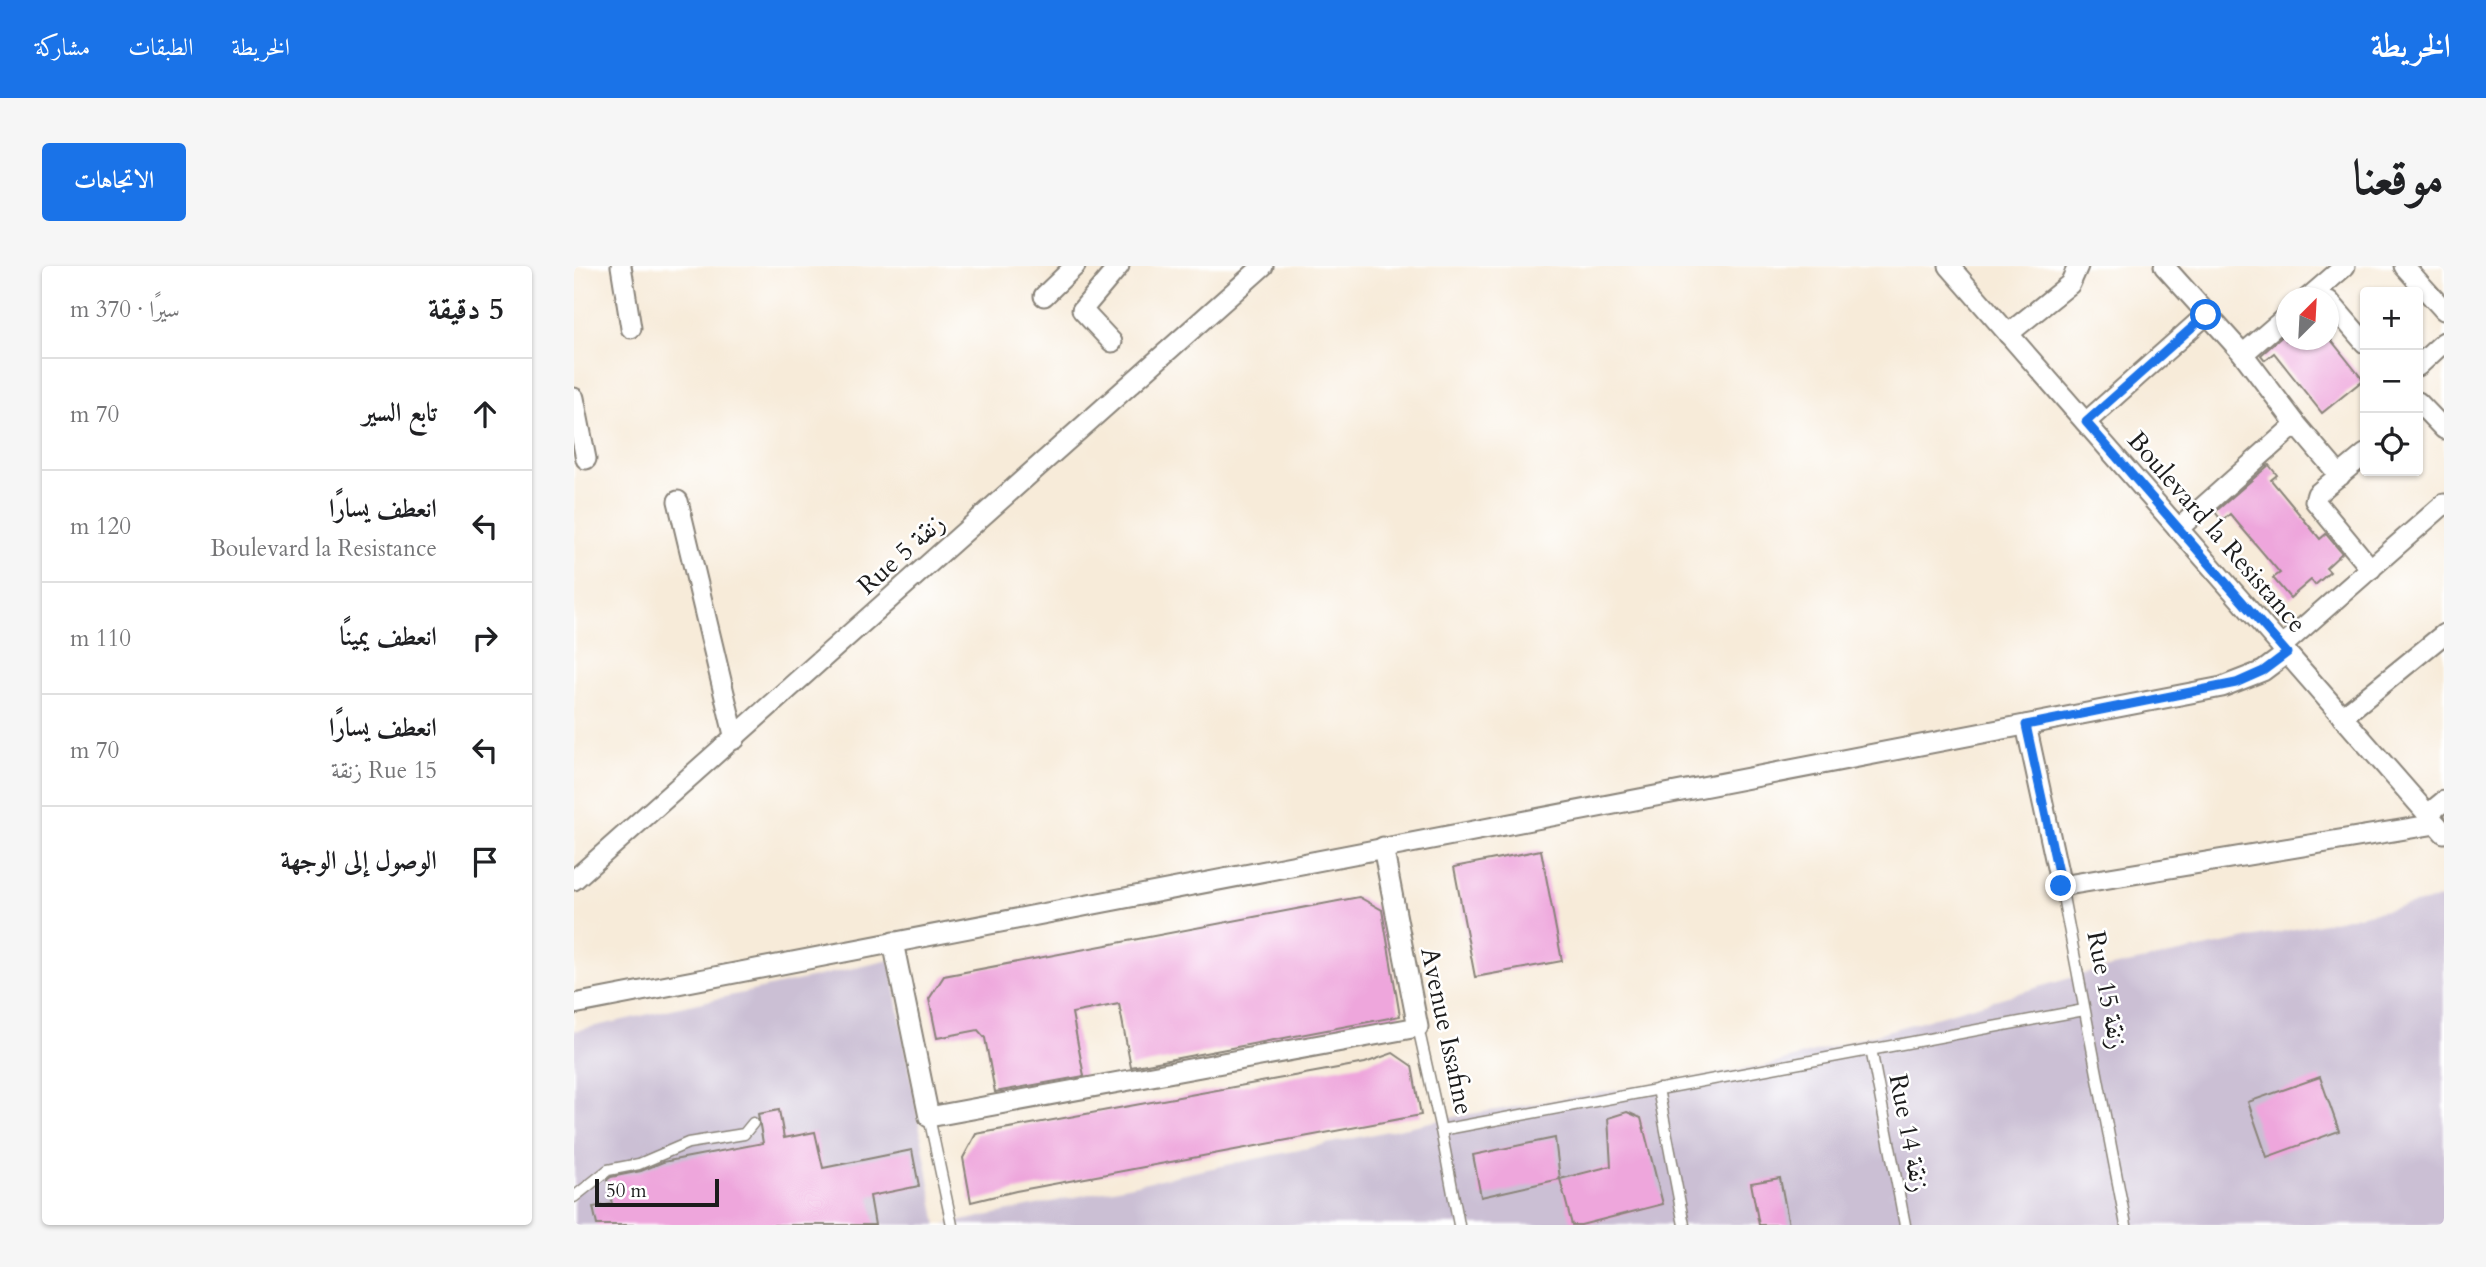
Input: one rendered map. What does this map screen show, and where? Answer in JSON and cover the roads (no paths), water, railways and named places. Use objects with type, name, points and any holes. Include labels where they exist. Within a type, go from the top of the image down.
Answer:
[{"type":"street","points":[[621,266],[631,328]]},
{"type":"street","points":[[1044,296],[1075,266]]},
{"type":"street","points":[[1112,342],[1082,310],[1119,266]]},
{"type":"street","name":"Rue 5 زنقة","points":[[574,880],[1263,266]]},
{"type":"street","name":"Boulevard la Resistance","points":[[1949,266],[2436,824]]},
{"type":"street","points":[[2008,334],[2070,284],[2078,266]]},
{"type":"street","points":[[2164,266],[2243,354],[2340,476]]},
{"type":"street","points":[[2328,287],[2345,266]]},
{"type":"street","points":[[2404,266],[2440,297]]},
{"type":"street","points":[[2086,422],[2206,315]]},
{"type":"street","points":[[2339,316],[2360,338]]},
{"type":"street","points":[[2243,354],[2276,326]]},
{"type":"street","points":[[2423,361],[2444,342]]},
{"type":"street","points":[[574,398],[586,459]]},
{"type":"street","points":[[2423,409],[2444,429]]},
{"type":"street","points":[[2178,529],[2296,424]]},
{"type":"street","points":[[2360,458],[2316,494],[2315,501],[2371,569]]},
{"type":"street","points":[[678,501],[734,738]]},
{"type":"street","points":[[574,1004],[2236,683],[2263,671],[2444,504]]},
{"type":"street","points":[[2342,717],[2444,634]]},
{"type":"street","name":"Rue 15 زنقة","points":[[2026,725],[2061,886]]},
{"type":"street","points":[[2061,886],[2436,824],[2444,801]]},
{"type":"street","name":"Avenue Issafine","points":[[1383,847],[1418,1027]]},
{"type":"street","points":[[893,942],[929,1117],[1418,1027]]},
{"type":"lane","name":"Rue 15 زنقة","points":[[2061,886],[2126,1225]]},
{"type":"lane","points":[[1441,1130],[2084,1010]]},
{"type":"lane","name":"Avenue Issafine","points":[[1418,1027],[1459,1225]]},
{"type":"lane","name":"Rue 14 زنقة","points":[[1871,1049],[1905,1225]]},
{"type":"lane","points":[[1658,1089],[1684,1225]]},
{"type":"lane","points":[[929,1117],[952,1225]]},
{"type":"lane","points":[[574,1197],[608,1170],[639,1164],[688,1143],[744,1134],[753,1124]]}]
